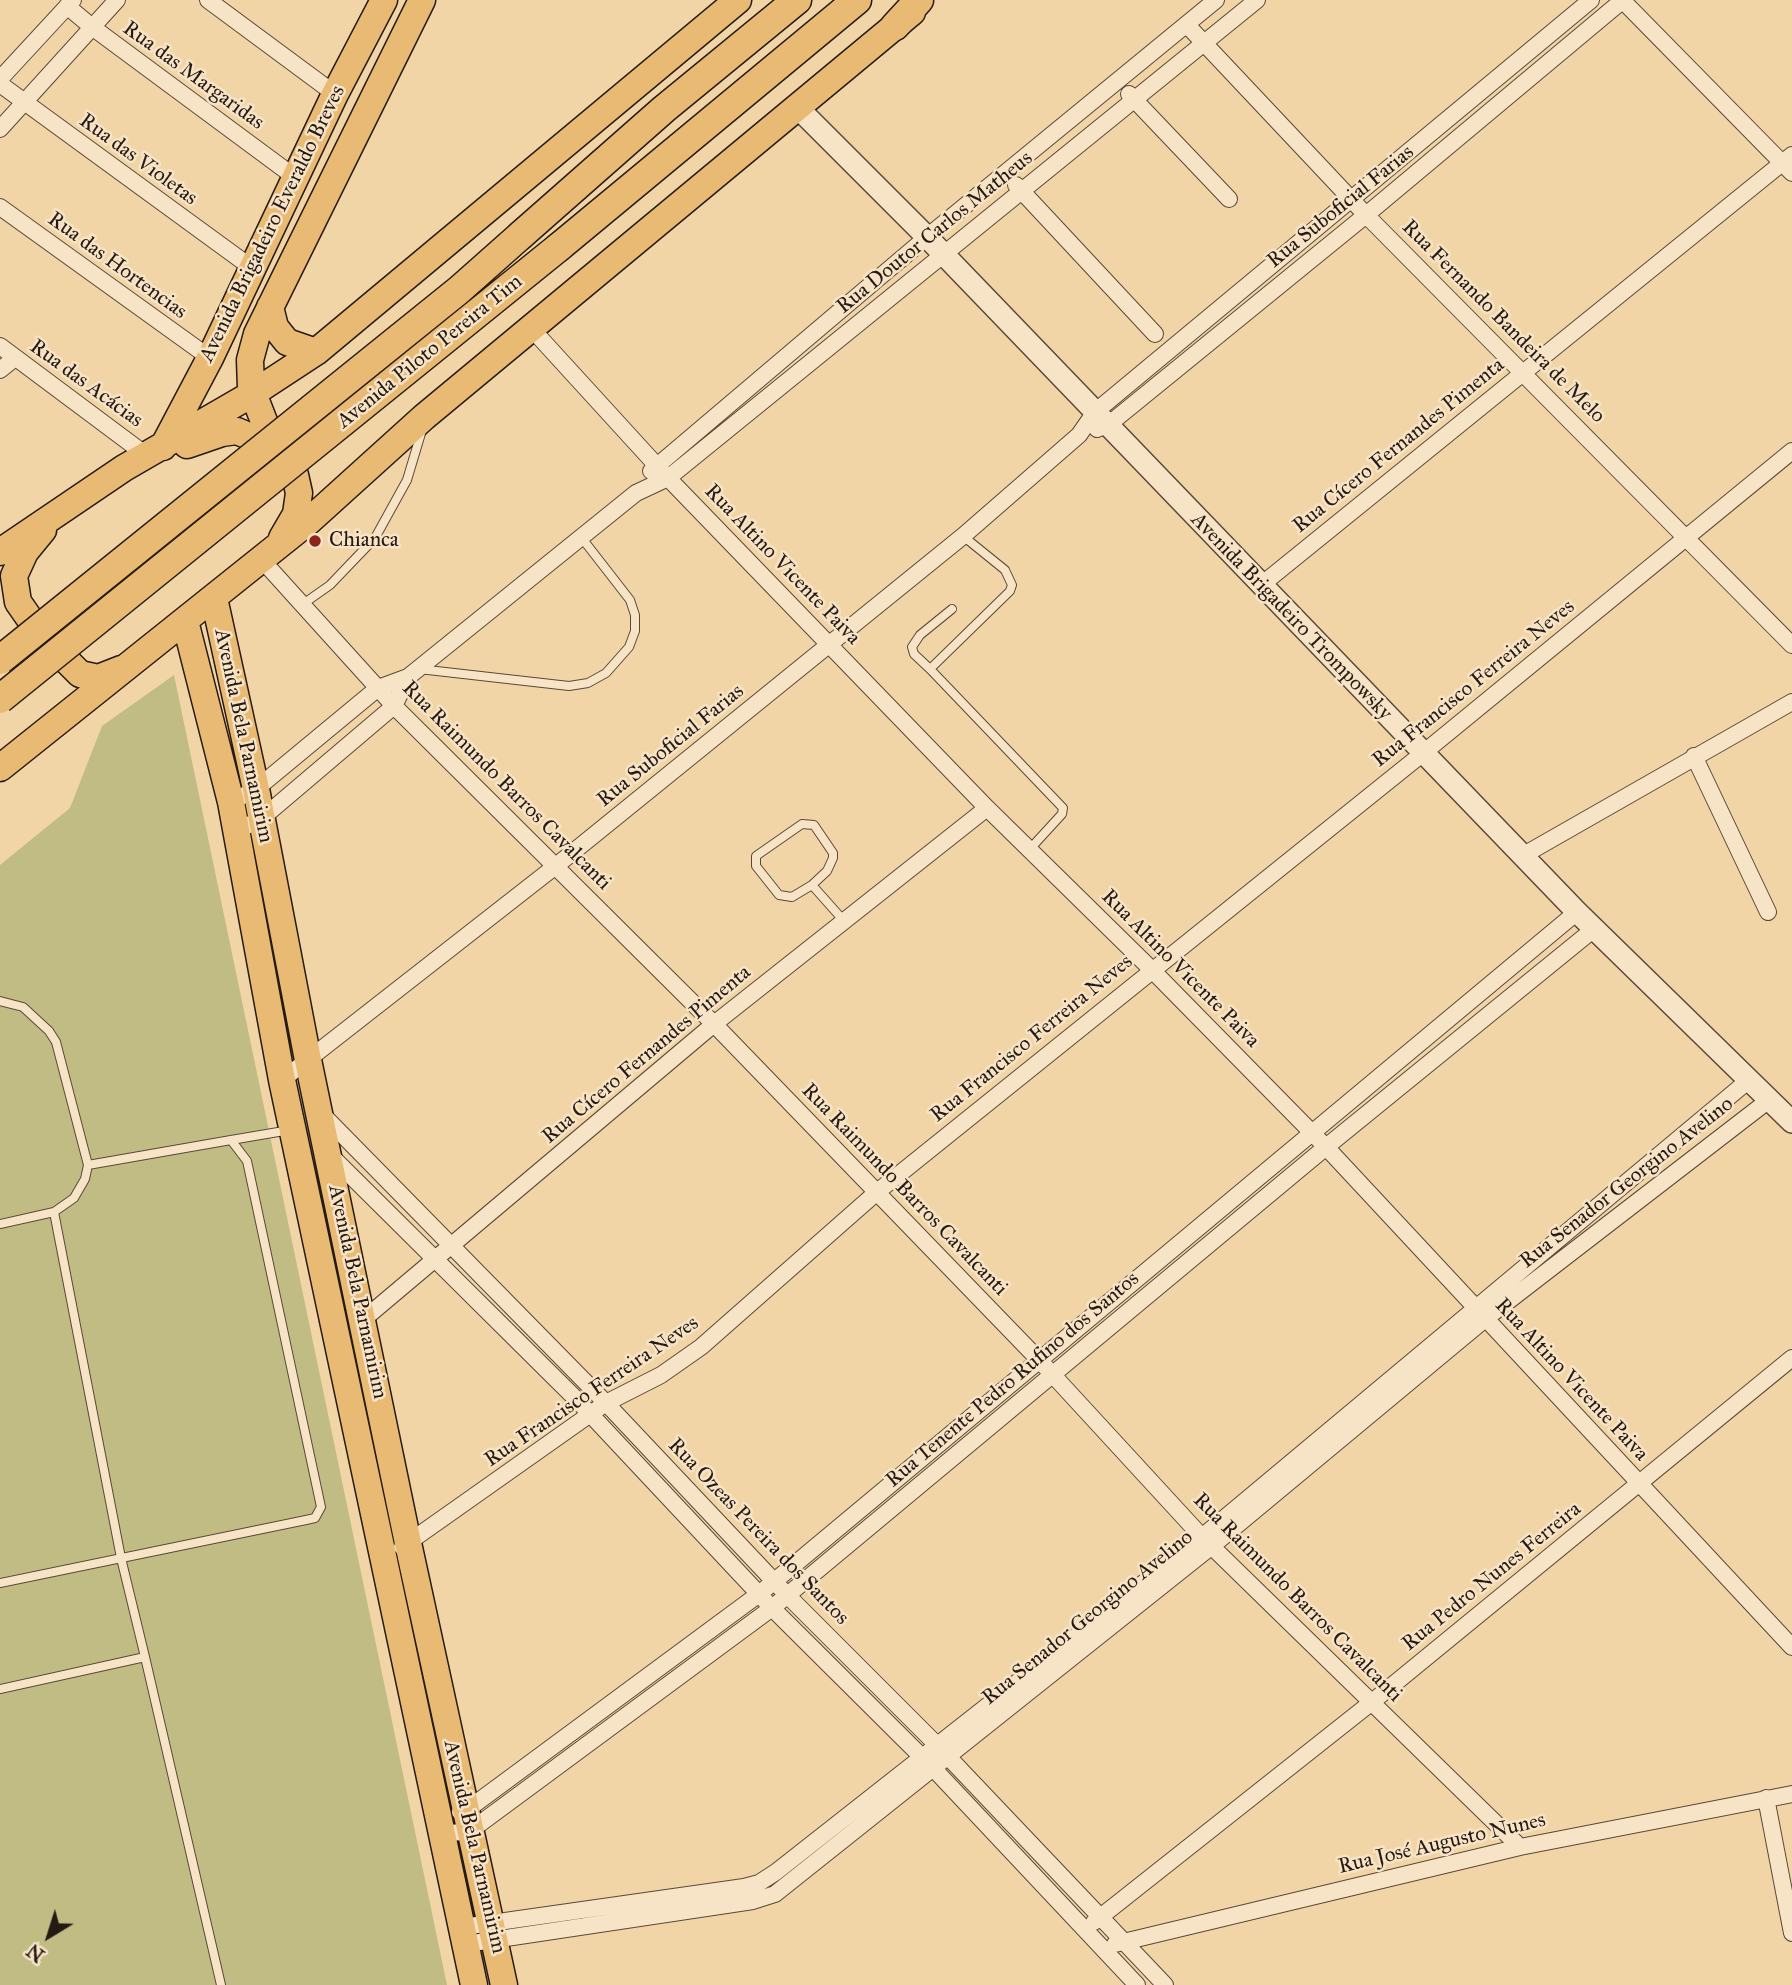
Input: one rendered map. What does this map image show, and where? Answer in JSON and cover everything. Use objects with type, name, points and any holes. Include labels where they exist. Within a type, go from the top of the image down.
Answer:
[{"type":"highway","points":[[768,23],[786,0]]},
{"type":"highway","name":"Avenida Piloto Pereira Tim","points":[[0,660],[459,290],[797,0]]},
{"type":"highway","name":"Avenida Piloto Pereira Tim","points":[[0,699],[559,247],[856,0]]},
{"type":"highway","points":[[894,26],[919,0]]},
{"type":"main road","name":"Avenida Brigadeiro Everaldo Breves","points":[[154,451],[210,358],[335,94],[384,0]]},
{"type":"main road","name":"Avenida Brigadeiro Everaldo Breves","points":[[269,553],[296,514],[299,493],[289,465],[274,447],[253,394],[250,360],[257,334],[422,0]]},
{"type":"main road","points":[[0,551],[59,510],[253,394],[316,352],[738,0]]},
{"type":"main road","points":[[0,768],[269,553],[424,417],[927,0]]},
{"type":"main road","points":[[270,307],[280,335],[296,348],[316,352]]},
{"type":"main road","points":[[154,451],[237,432],[274,447]]},
{"type":"main road","points":[[59,510],[18,564],[13,584],[18,602],[41,635],[80,674],[98,678],[132,664]]},
{"type":"main road","name":"Avenida Bela Parnamirim","points":[[214,598],[257,789],[308,1060],[408,1543],[454,1823],[465,1936],[474,1985]]},
{"type":"main road","name":"Avenida Bela Parnamirim","points":[[185,621],[231,802],[282,1080],[383,1561],[454,1823],[493,1931],[505,1985]]},
{"type":"street","points":[[0,129],[117,0]]},
{"type":"street","points":[[208,0],[335,94]]},
{"type":"street","name":"Rua Doutor Carlos Matheus","points":[[636,493],[656,464],[1216,0]]},
{"type":"street","name":"Rua Doutor Carlos Matheus","points":[[231,802],[257,789],[378,688],[412,673],[636,493],[668,478],[1257,0]]},
{"type":"street","name":"Rua Suboficial Farias","points":[[1101,419],[1351,199],[1591,0]]},
{"type":"street","points":[[1622,0],[1789,164]]},
{"type":"street","name":"Rua Suboficial Farias","points":[[282,1080],[558,865],[962,536],[1079,435],[1366,215],[1622,0]]},
{"type":"street","points":[[0,82],[70,3]]},
{"type":"street","name":"Rua das Margaridas","points":[[70,3],[92,27],[296,178]]},
{"type":"street","name":"Rua Fernando Bandeira de Melo","points":[[1187,25],[1366,215],[1688,536],[1792,645]]},
{"type":"street","points":[[1118,81],[1229,198]]},
{"type":"street","name":"Rua das Violetas","points":[[0,82],[23,104],[252,268]]},
{"type":"street","name":"Avenida Brigadeiro Trompowsky","points":[[796,106],[927,237],[1522,856],[1784,1112]]},
{"type":"street","name":"Rua Cícero Fernandes Pimenta","points":[[1260,586],[1524,372],[1789,164]]},
{"type":"street","points":[[1005,173],[1155,334]]},
{"type":"street","name":"Rua das Hortencias","points":[[0,207],[210,358]]},
{"type":"street","name":"Rua Altino Vicente Paiva","points":[[531,328],[668,478],[987,808],[1151,969],[1326,1147],[1792,1647]]},
{"type":"street","name":"Rua das Acácias","points":[[0,346],[154,451]]},
{"type":"street","points":[[0,369],[15,358]]},
{"type":"street","name":"Rua Francisco Ferreira Neves","points":[[383,1561],[606,1403],[661,1375],[691,1355],[877,1192],[1151,969],[1422,754],[1792,451]]},
{"type":"street","name":"Rua Raimundo Barros Cavalcanti","points":[[269,553],[303,604],[394,706],[558,865],[715,1024],[1046,1368],[1207,1541],[1520,1847]]},
{"type":"street","name":"Rua Doutor Carlos Matheus","points":[[236,831],[261,819],[394,706],[412,673]]},
{"type":"street","points":[[1522,856],[1792,702]]},
{"type":"street","points":[[1694,756],[1768,912]]},
{"type":"street","name":"Rua Cícero Fernandes Pimenta","points":[[338,1340],[715,1024],[987,808]]},
{"type":"street","name":"Rua Tenente Pedro Rufino dos Santos","points":[[454,1823],[772,1608],[1314,1135],[1577,912]]},
{"type":"street","name":"Rua Tenente Pedro Rufino dos Santos","points":[[454,1823],[759,1594],[1326,1147],[1594,929]]},
{"type":"street","name":"Rua Senador Georgino Avelino","points":[[493,1931],[753,1901],[775,1894],[948,1756],[1480,1313],[1749,1080]]},
{"type":"street","name":"Rua Ozeas Pereira dos Santos","points":[[319,1111],[606,1403],[787,1595],[948,1756],[1165,1985]]},
{"type":"street","name":"Rua Senador Georgino Avelino","points":[[1480,1313],[1784,1112]]},
{"type":"street","name":"Rua Ozeas Pereira dos Santos","points":[[329,1154],[590,1414],[772,1608],[933,1768],[1138,1985]]},
{"type":"street","name":"Rua Pedro Nunes Ferreira","points":[[1085,1928],[1372,1702],[1792,1358]]},
{"type":"street","name":"Rua Senador Georgino Avelino","points":[[465,1936],[759,1883],[792,1860],[936,1744],[1207,1541]]},
{"type":"street","name":"Rua José Augusto Nunes","points":[[1104,1949],[1122,1941],[1520,1847],[1792,1794]]},
{"type":"street","points":[[1766,1798],[1792,1933]]},
{"type":"street","points":[[1000,1840],[1016,1827]]},
{"type":"lane","points":[[303,604],[354,563],[381,528],[407,480],[424,417]]},
{"type":"lane","points":[[930,669],[1010,591],[1012,584],[1005,570],[962,536]]},
{"type":"lane","points":[[412,673],[569,686],[589,683],[606,673],[629,647],[635,631],[635,615],[630,600],[581,537]]},
{"type":"lane","points":[[952,609],[920,635],[912,647],[914,654],[1063,808],[1062,814],[1029,849]]},
{"type":"lane","points":[[802,824],[814,825],[833,853],[833,858],[827,871],[812,885],[792,897],[779,895],[756,866],[756,856],[802,824]]},
{"type":"lane","points":[[812,885],[844,921]]},
{"type":"lane","points":[[0,1001],[23,1007],[49,1031],[56,1042],[88,1165],[85,1179],[74,1198],[54,1212],[0,1224]]},
{"type":"lane","points":[[88,1165],[293,1130]]},
{"type":"lane","points":[[0,1583],[315,1518],[321,1507],[247,1161],[231,1140]]},
{"type":"lane","points":[[54,1212],[121,1558],[221,1985]]},
{"type":"lane","points":[[0,1689],[145,1657]]},
{"type":"shaded area","points":[[174,675],[447,1985],[0,1985],[0,865],[70,808],[102,726]]},
{"type":"place","name":"Chianca","points":[[315,541]]}]
